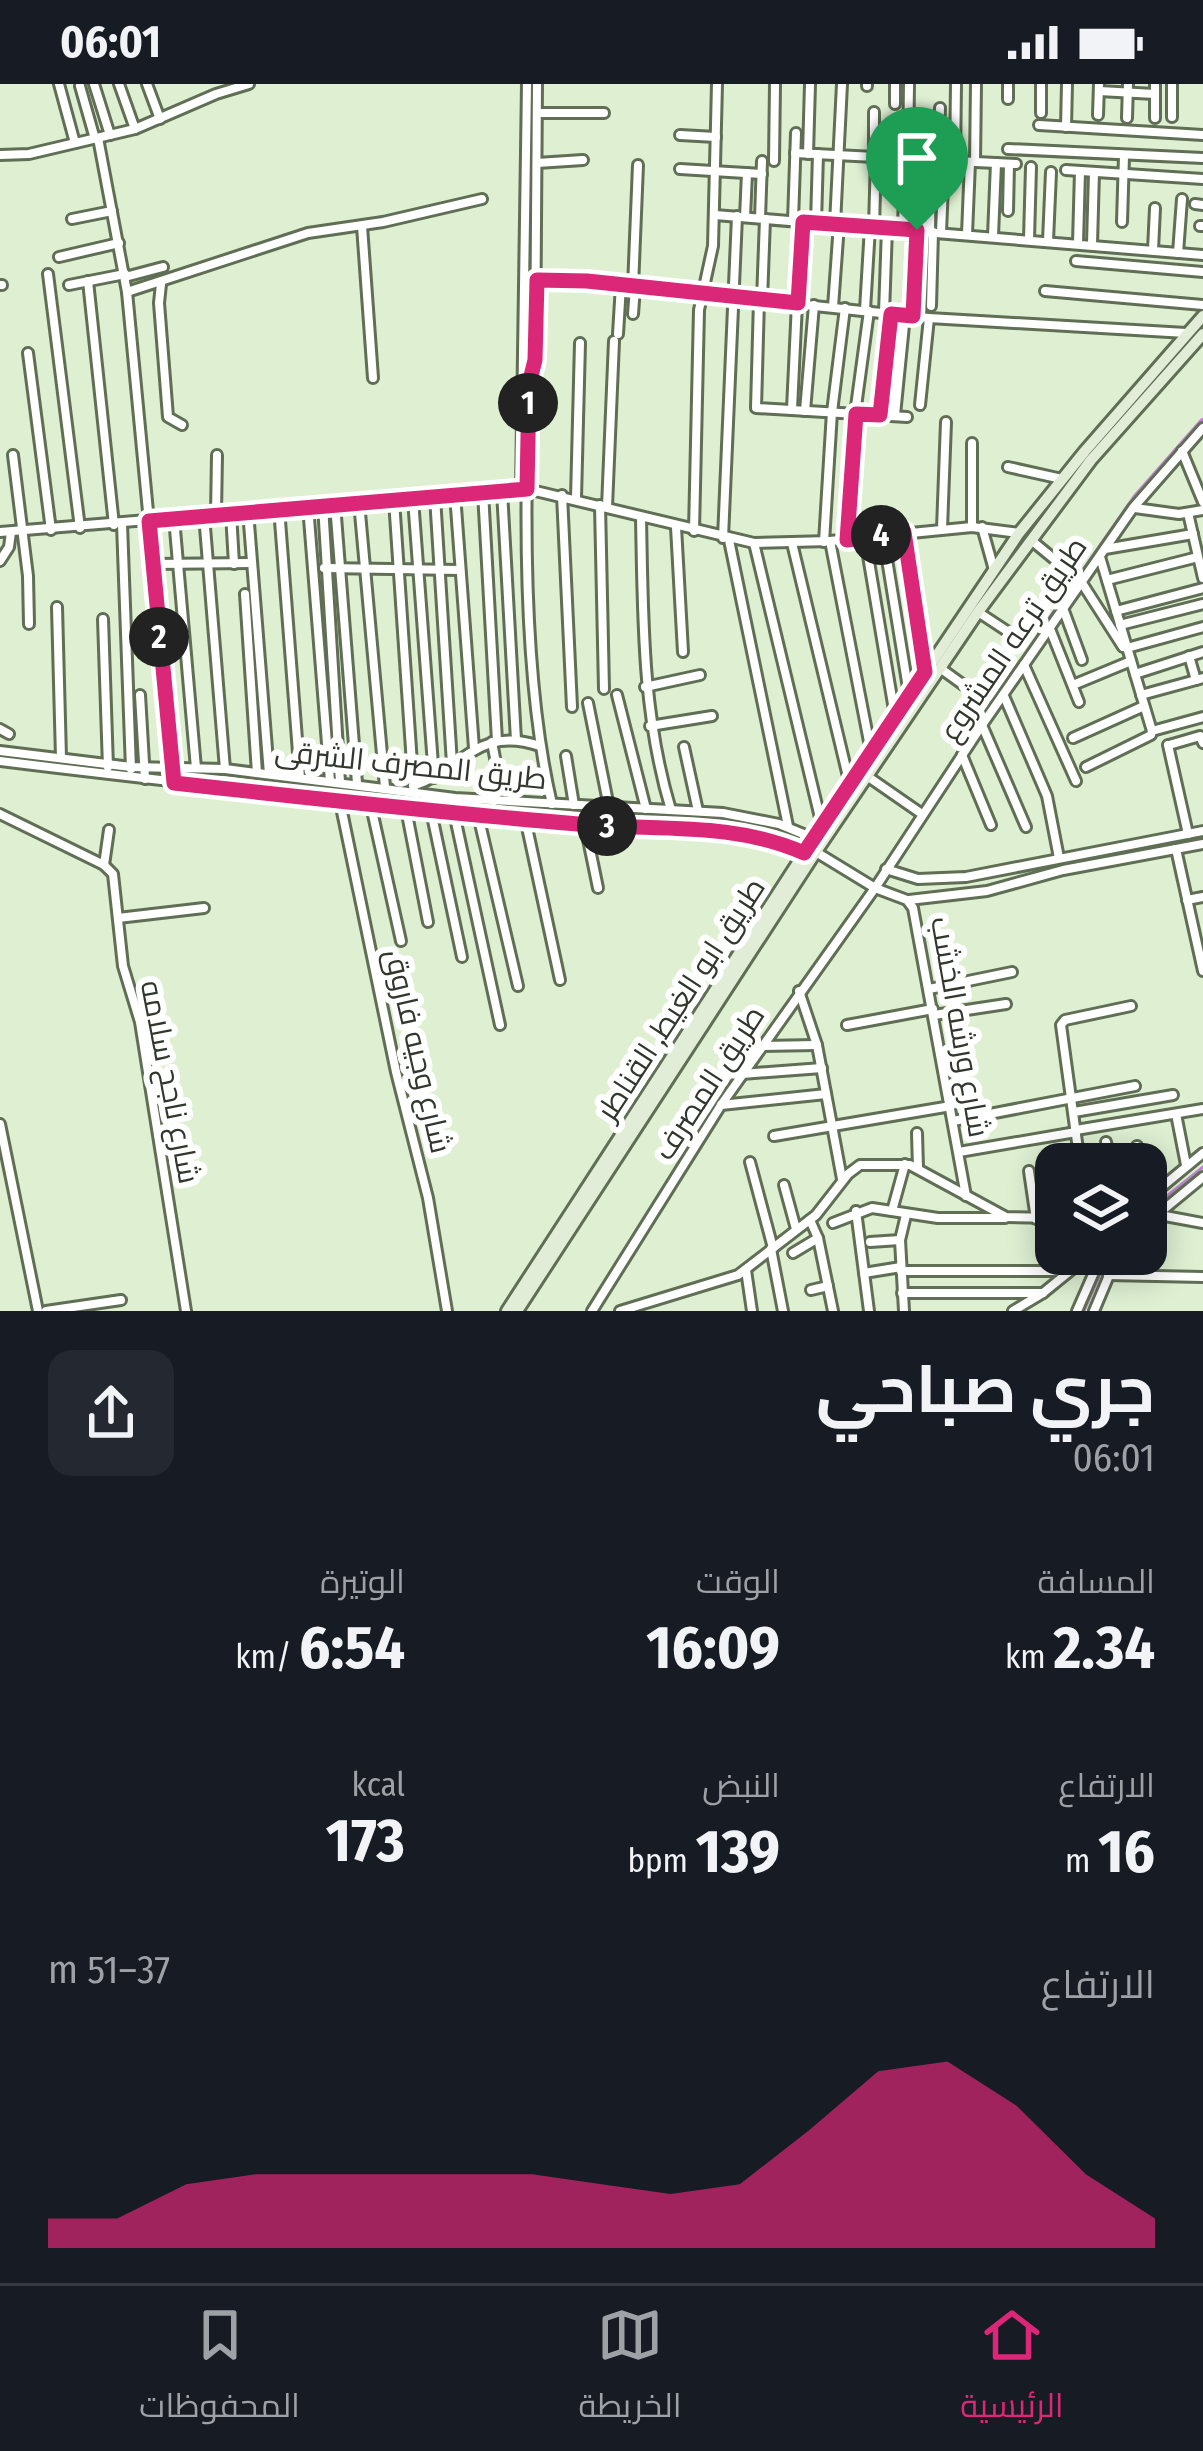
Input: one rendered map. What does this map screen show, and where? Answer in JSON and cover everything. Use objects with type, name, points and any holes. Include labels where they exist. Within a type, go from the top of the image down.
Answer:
[{"type":"main road","name":"طريق ابو الغيط, القناطر","points":[[507,1311],[810,852],[978,612],[1062,479],[1203,316]]},
{"type":"main road","name":"طريق ابو الغيط, القناطر","points":[[517,1311],[810,852],[814,838],[994,570],[1203,334]]},
{"type":"street","points":[[59,84],[74,143]]},
{"type":"street","points":[[94,84],[110,135]]},
{"type":"street","points":[[119,84],[135,129]]},
{"type":"street","points":[[147,84],[160,119]]},
{"type":"street","points":[[0,154],[29,154],[135,129],[249,84]]},
{"type":"street","points":[[527,84],[524,489],[540,746],[552,804]]},
{"type":"street","points":[[524,489],[529,384],[535,360],[537,84]]},
{"type":"street","points":[[694,531],[701,295],[712,255],[717,84]]},
{"type":"street","points":[[774,161],[775,84]]},
{"type":"street","points":[[810,84],[816,223]]},
{"type":"street","points":[[833,307],[842,84]]},
{"type":"street","points":[[895,104],[896,84]]},
{"type":"street","points":[[903,229],[909,84]]},
{"type":"street","points":[[931,306],[942,160],[956,84]]},
{"type":"street","points":[[968,234],[976,84]]},
{"type":"street","points":[[1008,84],[1008,98]]},
{"type":"street","points":[[1041,84],[1041,113]]},
{"type":"street","points":[[1066,127],[1067,84]]},
{"type":"street","points":[[1172,84],[1172,117]]},
{"type":"street","points":[[80,86],[125,275],[174,783]]},
{"type":"street","points":[[1099,115],[1099,87],[1155,89],[1155,118]]},
{"type":"street","points":[[1127,118],[1128,88]]},
{"type":"street","points":[[940,108],[942,160]]},
{"type":"street","points":[[847,540],[867,310],[874,112]]},
{"type":"street","points":[[537,113],[604,113]]},
{"type":"street","points":[[1039,125],[1203,136]]},
{"type":"street","points":[[792,410],[798,303],[796,133]]},
{"type":"street","points":[[680,135],[716,137]]},
{"type":"street","points":[[922,141],[939,142]]},
{"type":"street","points":[[1008,148],[1203,158]]},
{"type":"street","points":[[795,153],[1012,164],[1008,212]]},
{"type":"street","points":[[1122,222],[1124,157]]},
{"type":"street","points":[[537,163],[583,160]]},
{"type":"street","points":[[762,160],[756,408],[907,417]]},
{"type":"street","points":[[994,236],[995,163]]},
{"type":"street","points":[[634,314],[638,165]]},
{"type":"street","points":[[1029,239],[1030,167]]},
{"type":"street","points":[[680,169],[762,175]]},
{"type":"street","points":[[1066,170],[1203,179]]},
{"type":"street","points":[[1078,243],[1080,171]]},
{"type":"street","points":[[1048,241],[1051,172]]},
{"type":"street","points":[[1092,244],[1094,172]]},
{"type":"street","points":[[747,173],[733,299],[726,539],[788,827]]},
{"type":"street","points":[[127,292],[281,240],[482,199]]},
{"type":"street","points":[[1178,253],[1182,199]]},
{"type":"street","points":[[1153,250],[1155,208]]},
{"type":"street","points":[[72,219],[112,211]]},
{"type":"street","points":[[715,215],[1203,255]]},
{"type":"street","points":[[362,226],[373,378]]},
{"type":"street","points":[[880,415],[887,228]]},
{"type":"street","points":[[895,416],[917,230]]},
{"type":"street","points":[[58,257],[118,243]]},
{"type":"street","points":[[1076,261],[1203,272]]},
{"type":"street","points":[[69,285],[163,267]]},
{"type":"street","points":[[48,274],[80,528]]},
{"type":"street","points":[[537,280],[929,318],[1188,334]]},
{"type":"street","points":[[88,281],[118,525],[131,772]]},
{"type":"street","points":[[161,284],[158,302],[168,417],[182,425]]},
{"type":"street","points":[[604,689],[603,506],[621,285]]},
{"type":"street","points":[[1045,291],[1203,305]]},
{"type":"street","points":[[806,411],[814,305]]},
{"type":"street","points":[[845,308],[832,412],[827,541],[871,754]]},
{"type":"street","points":[[920,405],[929,318]]},
{"type":"street","points":[[576,498],[580,343]]},
{"type":"street","points":[[28,353],[51,530]]},
{"type":"street","points":[[942,529],[946,422]]},
{"type":"street","name":"طريق ترعه المشروع","points":[[875,888],[1133,508],[1203,428]]},
{"type":"street","points":[[972,443],[977,527],[994,570]]},
{"type":"street","points":[[1133,508],[1188,513],[1203,506],[1182,451]]},
{"type":"street","points":[[13,455],[29,624]]},
{"type":"street","points":[[216,514],[217,455]]},
{"type":"street","points":[[1008,467],[1062,479]]},
{"type":"street","points":[[0,561],[9,547],[6,532],[524,489],[754,544],[977,527],[1024,536],[1065,568]]},
{"type":"street","points":[[502,490],[516,740]]},
{"type":"street","points":[[483,492],[498,774],[494,801]]},
{"type":"street","points":[[455,494],[474,748]]},
{"type":"street","points":[[562,495],[572,706]]},
{"type":"street","points":[[434,497],[452,764]]},
{"type":"street","points":[[413,499],[434,778]]},
{"type":"street","points":[[394,500],[413,789],[474,748],[494,741],[540,746]]},
{"type":"street","points":[[359,502],[385,788]]},
{"type":"street","points":[[335,504],[357,784]]},
{"type":"street","points":[[323,505],[334,782]]},
{"type":"street","points":[[308,506],[334,782]]},
{"type":"street","points":[[279,508],[300,778]]},
{"type":"street","points":[[248,511],[268,774]]},
{"type":"street","points":[[231,513],[234,564]]},
{"type":"street","points":[[1188,513],[1203,578]]},
{"type":"street","points":[[204,515],[225,769]]},
{"type":"street","points":[[641,517],[645,687],[670,810]]},
{"type":"street","points":[[174,518],[196,768]]},
{"type":"street","points":[[676,526],[683,652]]},
{"type":"street","points":[[904,532],[927,688]]},
{"type":"street","points":[[1152,731],[1101,553],[1193,534]]},
{"type":"street","points":[[883,535],[909,694]]},
{"type":"street","points":[[865,538],[895,716]]},
{"type":"street","points":[[792,543],[850,785]]},
{"type":"street","points":[[754,544],[823,826]]},
{"type":"street","points":[[1106,580],[1198,557]]},
{"type":"street","points":[[153,564],[252,563]]},
{"type":"street","points":[[314,568],[460,570]]},
{"type":"street","points":[[1082,583],[1129,655]]},
{"type":"street","points":[[1116,611],[1203,589]]},
{"type":"street","points":[[245,594],[254,772],[250,792]]},
{"type":"street","points":[[1120,625],[1203,604]]},
{"type":"street","points":[[57,607],[61,758]]},
{"type":"street","points":[[1064,610],[1082,660]]},
{"type":"street","points":[[978,612],[1019,639]]},
{"type":"street","points":[[103,619],[108,769]]},
{"type":"street","points":[[1072,685],[1129,655],[1203,627]]},
{"type":"street","points":[[1049,629],[1079,702]]},
{"type":"street","points":[[1135,674],[1203,652]]},
{"type":"street","points":[[1141,695],[1200,679],[1189,656]]},
{"type":"street","points":[[1024,665],[1076,781]]},
{"type":"street","points":[[940,668],[969,688]]},
{"type":"street","points":[[645,687],[700,675]]},
{"type":"street","points":[[617,694],[646,809]]},
{"type":"street","points":[[140,695],[145,779]]},
{"type":"street","points":[[1004,695],[1047,796],[1059,858]]},
{"type":"street","points":[[588,704],[609,807]]},
{"type":"street","points":[[1073,738],[1144,706]]},
{"type":"street","points":[[650,727],[712,716]]},
{"type":"street","points":[[1086,766],[1152,731],[1203,717]]},
{"type":"street","points":[[982,725],[1026,827]]},
{"type":"street","points":[[1189,834],[1168,745],[1200,736],[1203,743]]},
{"type":"street","points":[[684,747],[698,811]]},
{"type":"street","name":"طريق المصرف الشرقى","points":[[0,751],[108,769]]},
{"type":"street","points":[[962,755],[991,825]]},
{"type":"street","points":[[566,756],[574,806]]},
{"type":"street","name":"طريق المصرف الشرقى","points":[[0,761],[108,769],[145,779],[371,806],[585,825],[718,830],[768,837],[810,852]]},
{"type":"street","name":"طريق المصرف الشرقى","points":[[131,772],[144,767],[225,769],[494,801],[698,811],[788,827],[814,838]]},
{"type":"street","points":[[867,776],[919,812]]},
{"type":"street","name":"شارع وجيه فاروق","points":[[340,802],[396,1072],[428,1198],[447,1311]]},
{"type":"street","points":[[371,806],[401,940]]},
{"type":"street","points":[[406,808],[428,922]]},
{"type":"street","points":[[431,811],[462,957]]},
{"type":"street","points":[[454,813],[500,1025]]},
{"type":"street","points":[[0,814],[104,866],[110,830]]},
{"type":"street","points":[[478,815],[518,986]]},
{"type":"street","points":[[525,818],[560,980]]},
{"type":"street","points":[[585,825],[598,887]]},
{"type":"street","points":[[886,869],[917,879],[950,879],[1203,831]]},
{"type":"street","points":[[907,900],[987,891],[1063,870],[1203,844]]},
{"type":"street","points":[[1126,845],[1128,858]]},
{"type":"street","points":[[1176,849],[1203,971]]},
{"type":"street","name":"شارع ورشه الخشب","points":[[810,852],[907,900],[914,908],[966,1197]]},
{"type":"street","name":"شارع ناجح سلامه","points":[[104,866],[114,879],[125,974],[140,1022],[186,1311]]},
{"type":"street","points":[[950,879],[951,895]]},
{"type":"street","name":"طريق المصرف","points":[[592,1311],[742,1073],[875,888]]},
{"type":"street","points":[[1187,900],[1203,897]]},
{"type":"street","points":[[118,918],[204,908]]},
{"type":"street","points":[[929,989],[1012,972]]},
{"type":"street","points":[[799,992],[818,1045],[842,1181]]},
{"type":"street","points":[[848,1025],[1006,1004]]},
{"type":"street","points":[[1077,1143],[1061,1025],[1065,1020],[1131,1006]]},
{"type":"street","points":[[761,1046],[818,1045]]},
{"type":"street","points":[[742,1073],[822,1067]]},
{"type":"street","points":[[953,1121],[1136,1086]]},
{"type":"street","points":[[721,1105],[826,1094]]},
{"type":"street","points":[[1073,1112],[1173,1095]]},
{"type":"street","points":[[774,1136],[951,1106]]},
{"type":"street","points":[[958,1152],[1203,1109]]},
{"type":"street","points":[[1176,1114],[1186,1166]]},
{"type":"street","points":[[0,1124],[42,1311],[121,1300]]},
{"type":"street","points":[[917,1132],[918,1168]]},
{"type":"street","points":[[1167,1181],[1203,1153]]},
{"type":"street","points":[[750,1162],[783,1311]]},
{"type":"street","points":[[892,1211],[905,1164]]},
{"type":"street","points":[[620,1311],[721,1284],[746,1270],[810,1220],[860,1165],[918,1168],[1006,1217]]},
{"type":"street","points":[[1029,1171],[1035,1212]]},
{"type":"street","points":[[1167,1206],[1203,1177]]},
{"type":"street","points":[[784,1185],[796,1230]]},
{"type":"street","points":[[832,1222],[872,1208],[960,1220],[1035,1219]]},
{"type":"street","points":[[856,1211],[869,1311]]},
{"type":"street","points":[[904,1311],[900,1240],[906,1215]]},
{"type":"street","points":[[1167,1215],[1203,1223]]},
{"type":"street","points":[[810,1220],[832,1311]]},
{"type":"street","points":[[794,1253],[818,1238]]},
{"type":"street","points":[[870,1242],[900,1240]]},
{"type":"street","points":[[746,1270],[752,1311]]},
{"type":"street","points":[[864,1273],[1035,1271]]},
{"type":"street","points":[[1013,1311],[1028,1306],[1065,1275]]},
{"type":"street","points":[[1077,1311],[1093,1275]]},
{"type":"street","points":[[1094,1311],[1108,1275],[1203,1276]]},
{"type":"street","points":[[811,1290],[828,1286]]},
{"type":"street","points":[[902,1293],[1043,1293]]},
{"type":"waterway","points":[[1041,634],[1136,498],[1203,422]]},
{"type":"waterway","points":[[1167,1196],[1203,1167]]},
{"type":"waterway","points":[[1084,1311],[1100,1275]]},
{"type":"route","points":[[803,222],[917,230],[913,316],[891,314],[880,415],[856,414],[847,540],[904,532],[925,672],[804,853],[768,837],[718,830],[585,825],[174,783],[149,521],[527,489],[537,280],[798,303],[803,222]]}]
